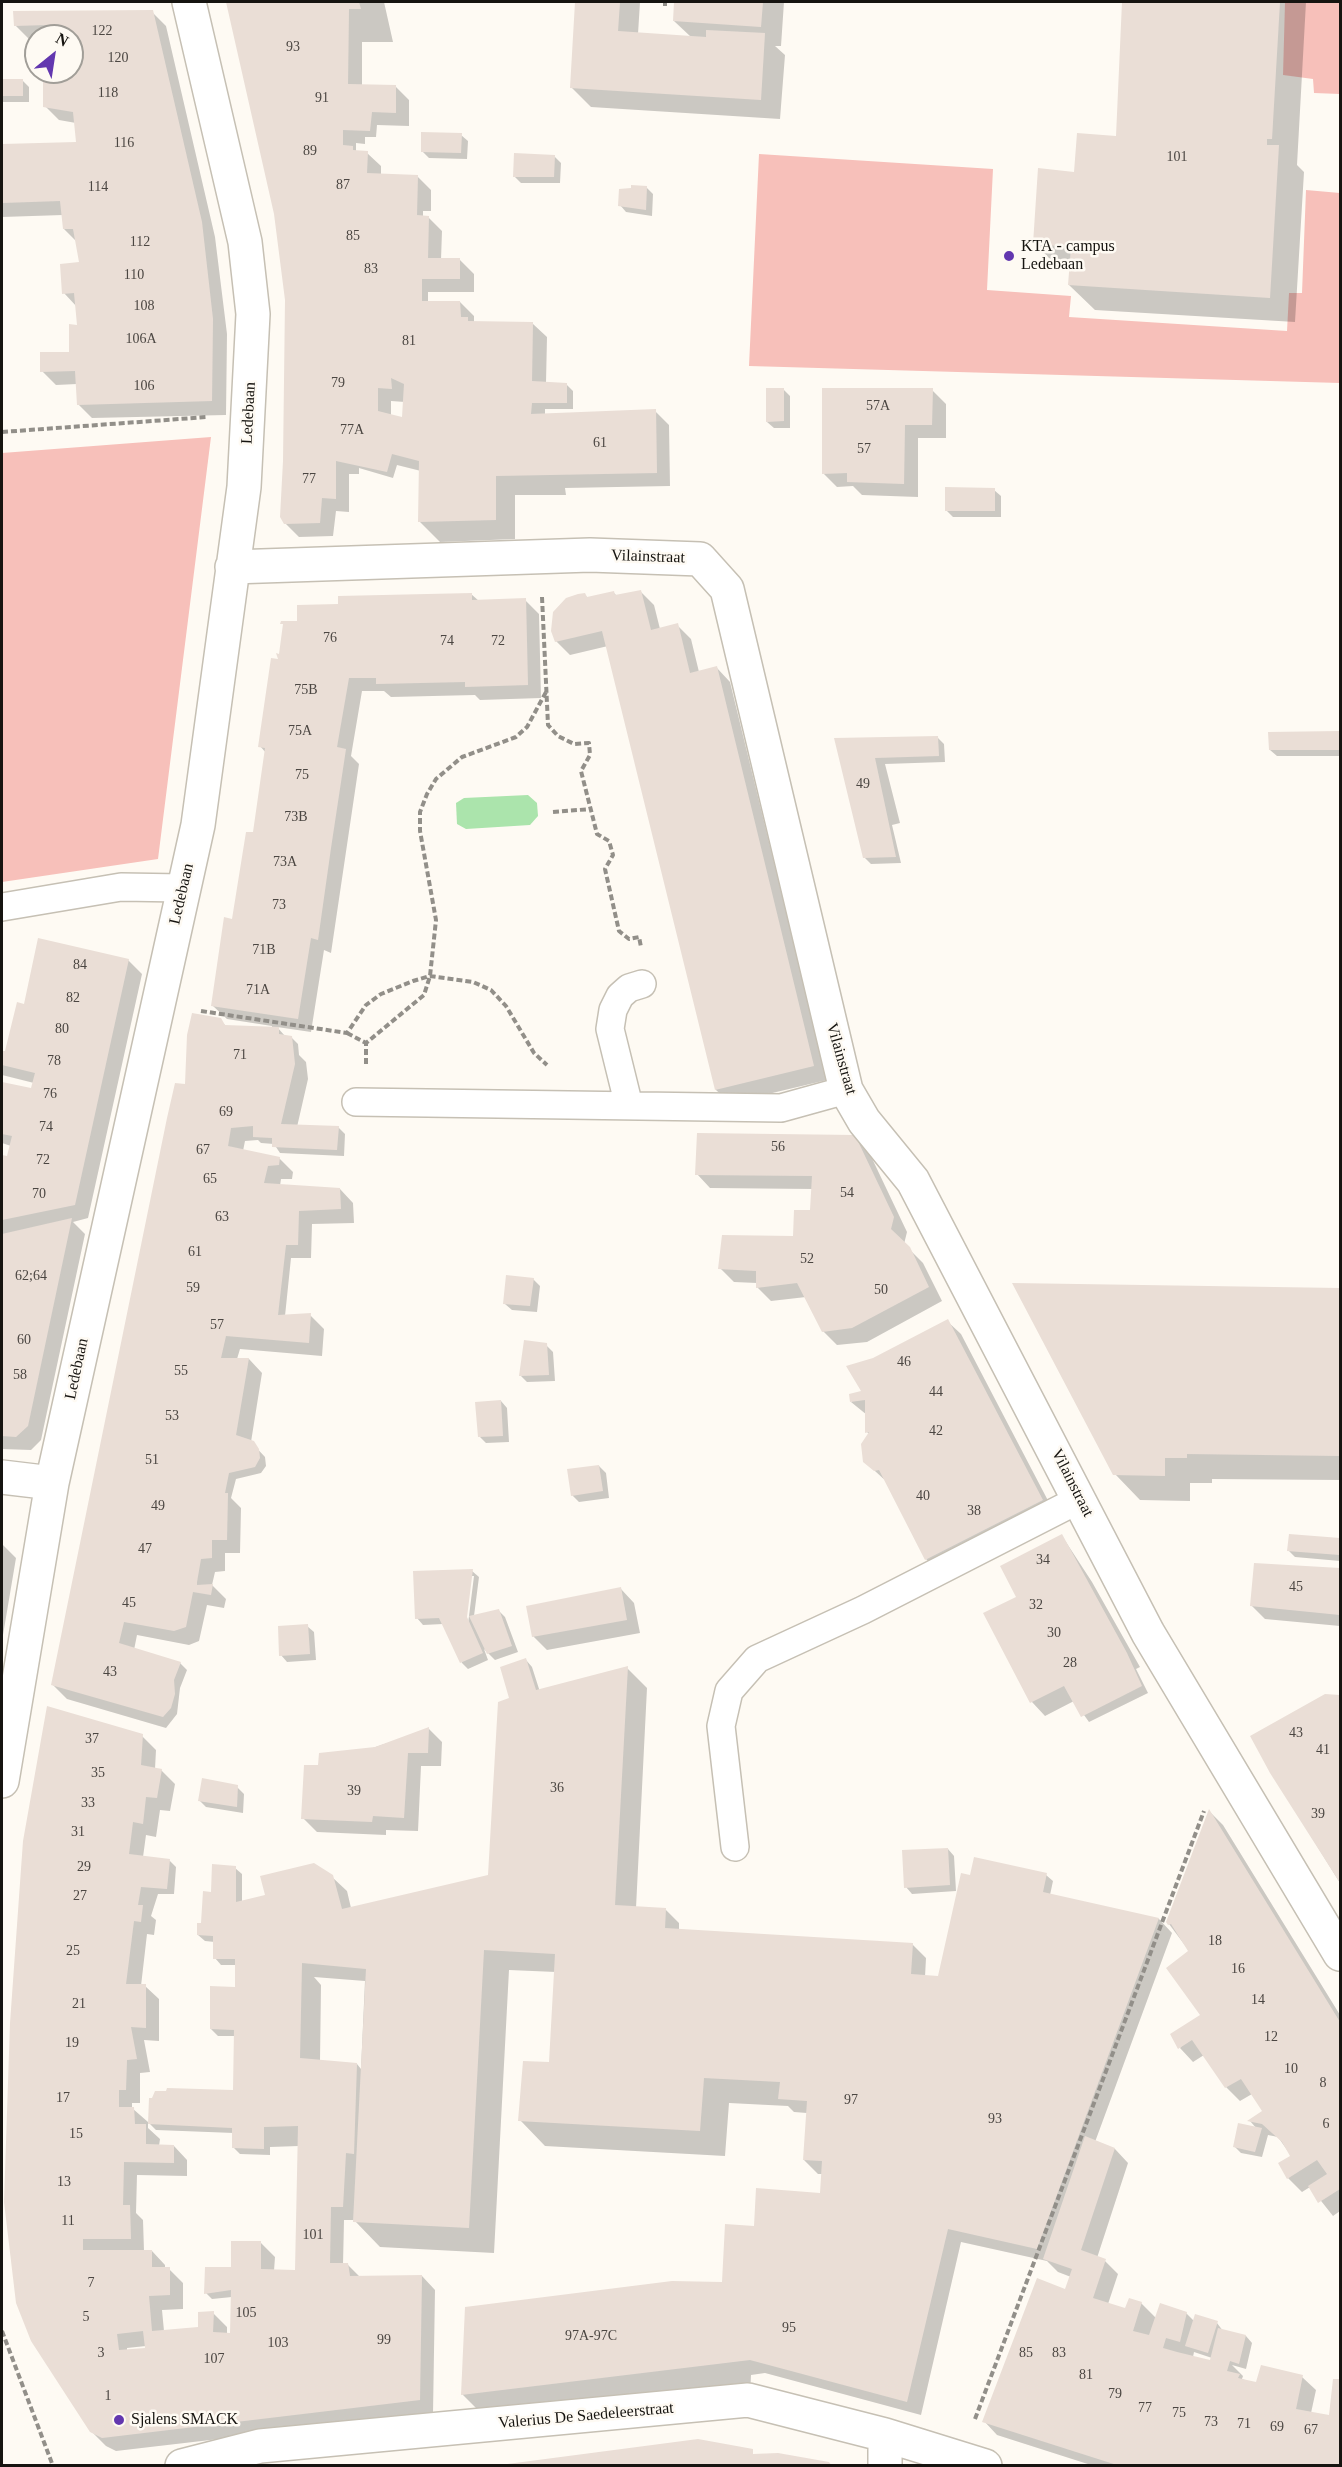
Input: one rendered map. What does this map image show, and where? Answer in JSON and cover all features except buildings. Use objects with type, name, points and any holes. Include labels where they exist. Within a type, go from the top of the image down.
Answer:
[{"type":"street","name":"Ledebaan","points":[[2,1781],[52,1483],[198,825],[244,487],[253,314],[245,242],[189,2]]},
{"type":"street","name":"Vilainstraat","points":[[232,567],[590,555],[700,559],[727,589],[846,1090],[864,1121],[914,1181],[1148,1633],[1341,1954]]},
{"type":"street","points":[[2,1477],[52,1483]]},
{"type":"street","name":"Valerius De Saedeleerstraat","points":[[182,2466],[260,2446],[748,2400],[885,2450],[973,2462]]},
{"type":"lane","points":[[2,907],[121,887],[183,888]]},
{"type":"lane","points":[[629,1106],[610,1029],[613,1010],[620,996],[629,988],[642,984]]},
{"type":"lane","points":[[362,1102],[781,1108],[846,1090]]},
{"type":"lane","points":[[735,1847],[722,1726],[729,1691],[757,1659],[863,1610],[1080,1498]]},
{"type":"path","points":[[2,432],[249,413]]},
{"type":"path","points":[[541,556],[548,725],[558,736],[574,744],[589,743],[590,755],[581,771],[597,834],[609,841],[613,855],[605,869],[619,931],[629,939],[639,937],[643,958]]},
{"type":"path","points":[[362,1102],[366,1043],[424,995],[430,976],[436,920],[420,831],[420,812],[427,794],[436,779],[462,757],[516,737],[526,727],[546,691]]},
{"type":"path","points":[[553,812],[591,809]]},
{"type":"path","points":[[347,1033],[366,1005],[381,994],[430,976],[473,982],[490,990],[506,1006],[534,1053],[561,1078],[599,1094],[602,1106]]},
{"type":"path","points":[[158,1004],[347,1033],[366,1043]]},
{"type":"path","points":[[973,2462],[1224,1760]]},
{"type":"path","points":[[2,2331],[53,2466]]},
{"type":"shaded area","points":[[1285,2],[1340,2],[1340,94],[1314,93],[1313,79],[1283,75]]},
{"type":"shaded area","points":[[759,154],[993,169],[987,290],[1071,296],[1069,317],[1287,331],[1289,293],[1302,293],[1306,190],[1340,193],[1340,383],[749,366]]},
{"type":"shaded area","points":[[211,437],[158,859],[2,882],[2,453]]},
{"type":"shaded area","points":[[528,795],[537,803],[538,816],[530,825],[466,829],[457,824],[456,803],[464,798]]},
{"type":"place","name":"KTA - campus Ledebaan","points":[[1009,256]]},
{"type":"place","name":"Sjalens SMACK","points":[[119,2420]]}]
